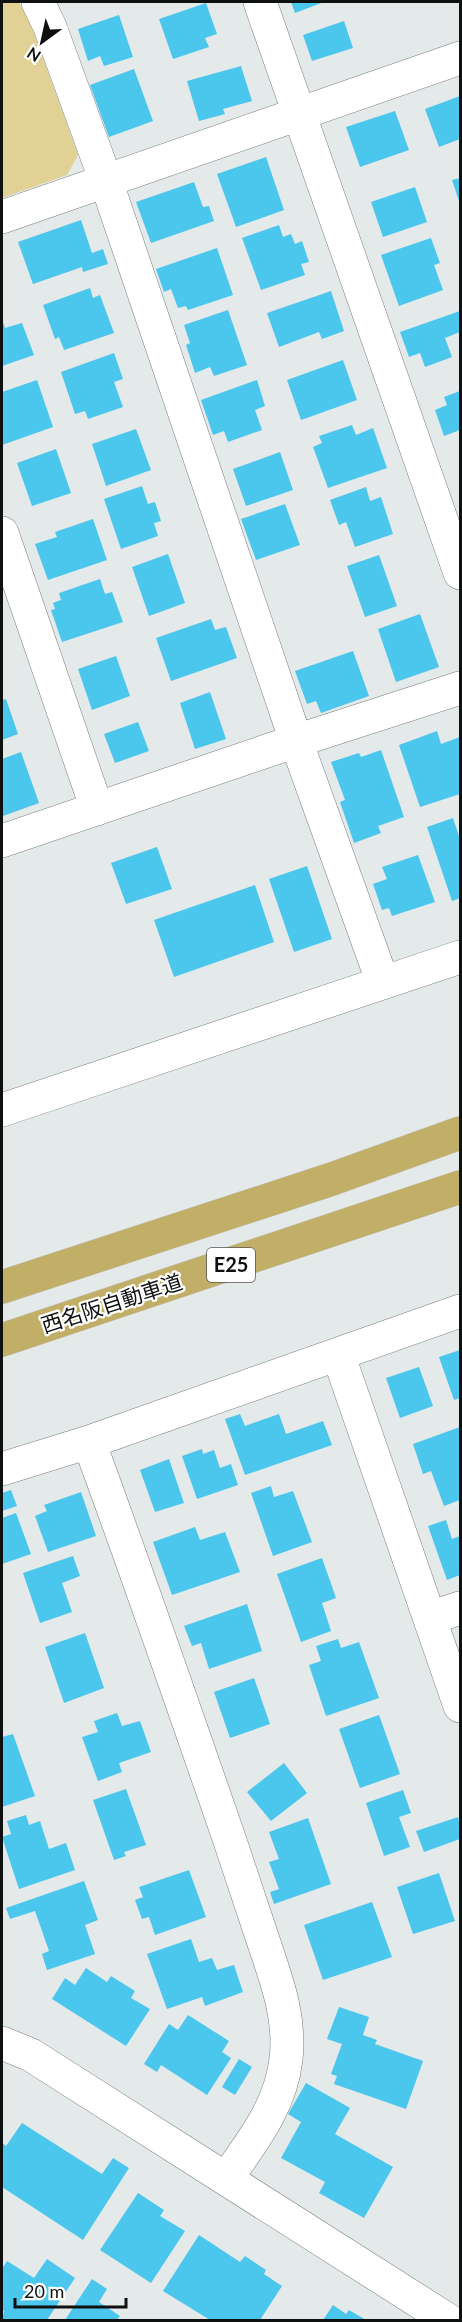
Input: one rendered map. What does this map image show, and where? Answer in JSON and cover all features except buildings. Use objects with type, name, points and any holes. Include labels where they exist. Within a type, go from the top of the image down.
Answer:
[{"type":"highway","name":"E25","points":[[2,1287],[332,1179],[460,1133]]},
{"type":"highway","name":"西名阪自動車道","points":[[2,1340],[460,1187]]},
{"type":"street","points":[[38,2],[50,27],[106,181],[296,741],[383,983]]},
{"type":"street","points":[[260,2],[460,573]]},
{"type":"street","points":[[2,217],[460,58]]},
{"type":"street","points":[[2,533],[97,808]]},
{"type":"street","points":[[2,841],[460,688]]},
{"type":"street","points":[[2,1110],[460,957]]},
{"type":"street","points":[[2,1469],[89,1443],[460,1311]]},
{"type":"street","points":[[339,1354],[460,1706]]},
{"type":"street","points":[[89,1443],[217,1803],[285,2009],[287,2051],[281,2084],[262,2128],[226,2179]]},
{"type":"street","points":[[430,1618],[460,1608]]},
{"type":"street","points":[[2,2043],[31,2055],[450,2320],[460,2307]]},
{"type":"shaded area","points":[[2,2],[19,2],[29,20],[78,155],[67,175],[2,198]]}]
